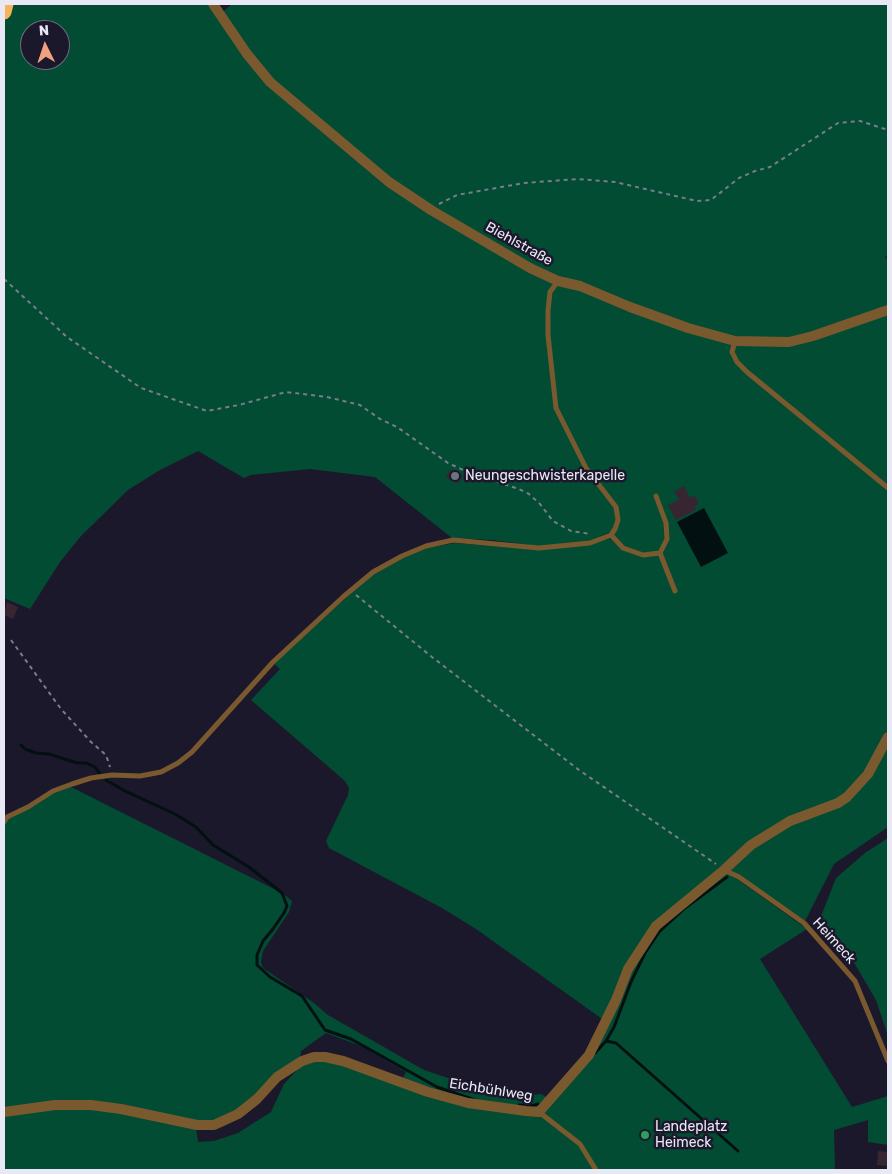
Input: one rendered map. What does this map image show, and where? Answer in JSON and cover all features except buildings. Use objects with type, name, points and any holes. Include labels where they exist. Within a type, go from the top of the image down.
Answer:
[{"type":"highway","points":[[4,12],[6,4]]},
{"type":"street","name":"Biehlstraße","points":[[213,4],[247,54],[270,82],[389,182],[431,210],[530,268],[558,281],[580,286],[688,328],[735,341],[789,342],[813,336],[888,310]]},
{"type":"street","name":"Eichbühlweg","points":[[4,1112],[55,1105],[91,1105],[121,1109],[197,1125],[214,1125],[238,1114],[257,1100],[277,1077],[302,1061],[314,1057],[325,1057],[343,1061],[428,1092],[460,1101],[538,1112],[589,1055],[616,1000],[628,969],[656,926],[724,870],[751,845],[790,821],[838,803],[847,797],[868,774],[888,737]]},
{"type":"lane","points":[[5,819],[53,791],[68,785],[91,778],[112,775],[140,776],[161,772],[178,763],[192,752],[273,662],[373,572],[402,556],[426,546],[453,540],[539,548],[590,543],[611,535],[618,520],[616,507],[586,468],[556,408],[548,335],[548,311],[550,292],[558,281]]},
{"type":"lane","points":[[735,341],[732,352],[737,362],[747,372],[888,488]]},
{"type":"lane","points":[[656,496],[666,523],[667,539],[660,553],[675,591]]},
{"type":"lane","points":[[611,535],[623,548],[642,556],[660,553]]},
{"type":"lane","name":"Heimeck","points":[[724,870],[738,877],[804,924],[855,981],[888,1061]]},
{"type":"lane","points":[[538,1112],[580,1144],[596,1170]]},
{"type":"path","points":[[431,210],[441,202],[457,195],[524,183],[578,179],[615,182],[697,201],[711,200],[740,178],[770,167],[838,123],[860,121],[888,130]]},
{"type":"path","points":[[4,280],[67,337],[141,388],[207,411],[240,406],[286,392],[327,397],[360,405],[380,419],[398,426],[448,463],[472,474],[529,494],[540,504],[553,522],[571,531],[587,534],[615,529]]},
{"type":"path","points":[[351,591],[432,657],[579,770],[724,870]]},
{"type":"path","points":[[11,640],[61,709],[91,742],[106,755],[112,775]]},
{"type":"green space","points":[[4,4],[213,4],[220,14],[232,4],[888,4],[888,253],[885,258],[888,259],[888,306],[788,338],[737,337],[689,325],[558,277],[548,292],[546,335],[555,409],[586,469],[615,507],[617,507],[588,467],[557,408],[549,335],[551,292],[558,281],[690,332],[736,345],[790,346],[815,340],[888,313],[888,827],[834,864],[805,921],[728,869],[747,849],[720,870],[737,879],[807,929],[760,959],[852,1107],[888,1096],[888,1145],[868,1142],[868,1120],[834,1130],[835,1170],[4,1170],[4,825],[7,818],[29,808],[53,792],[69,786],[282,893],[292,901],[289,912],[263,951],[261,962],[263,968],[314,1003],[328,1015],[424,1070],[466,1084],[525,1096],[541,1094],[548,1098],[587,1055],[605,1021],[476,929],[442,908],[329,848],[326,841],[348,795],[349,788],[345,781],[251,700],[280,669],[273,663],[374,573],[403,557],[427,548],[455,543],[539,550],[590,544],[610,538],[621,549],[623,547],[610,532],[590,541],[539,546],[492,540],[452,538],[375,477],[310,469],[251,475],[244,478],[198,451],[160,470],[128,490],[81,536],[60,562],[30,609],[4,598]],"holes":[[[326,1033],[361,1046],[406,1072],[402,1080],[343,1059],[325,1055],[300,1057],[301,1051]],[[301,1066],[284,1084],[271,1112],[238,1133],[214,1141],[198,1142],[196,1129],[222,1127],[243,1116],[260,1102],[277,1083]]]},
{"type":"green space","points":[[888,838],[888,1036],[876,1000],[849,954],[818,924],[836,878],[865,853]]},
{"type":"shaded area","points":[[704,508],[728,553],[701,567],[677,522]]},
{"type":"waterway","points":[[21,745],[25,749],[36,753],[49,754],[77,763],[86,763],[95,767],[100,774]]},
{"type":"waterway","points":[[106,780],[175,814],[196,827],[213,845],[249,867],[282,893],[287,906],[263,941],[257,955],[257,965],[270,977],[302,996],[325,1030],[351,1039],[437,1087],[475,1100]]},
{"type":"waterway","points":[[606,1041],[614,1027],[631,982],[645,953],[659,932],[685,908],[727,877]]},
{"type":"waterway","points":[[595,1053],[606,1041],[616,1043],[738,1151]]},
{"type":"waterway","points":[[519,1105],[531,1106],[538,1104]]},
{"type":"place","name":"Neungeschwisterkapelle","points":[[455,476]]},
{"type":"place","name":"Landeplatz Heimeck","points":[[645,1135]]}]
